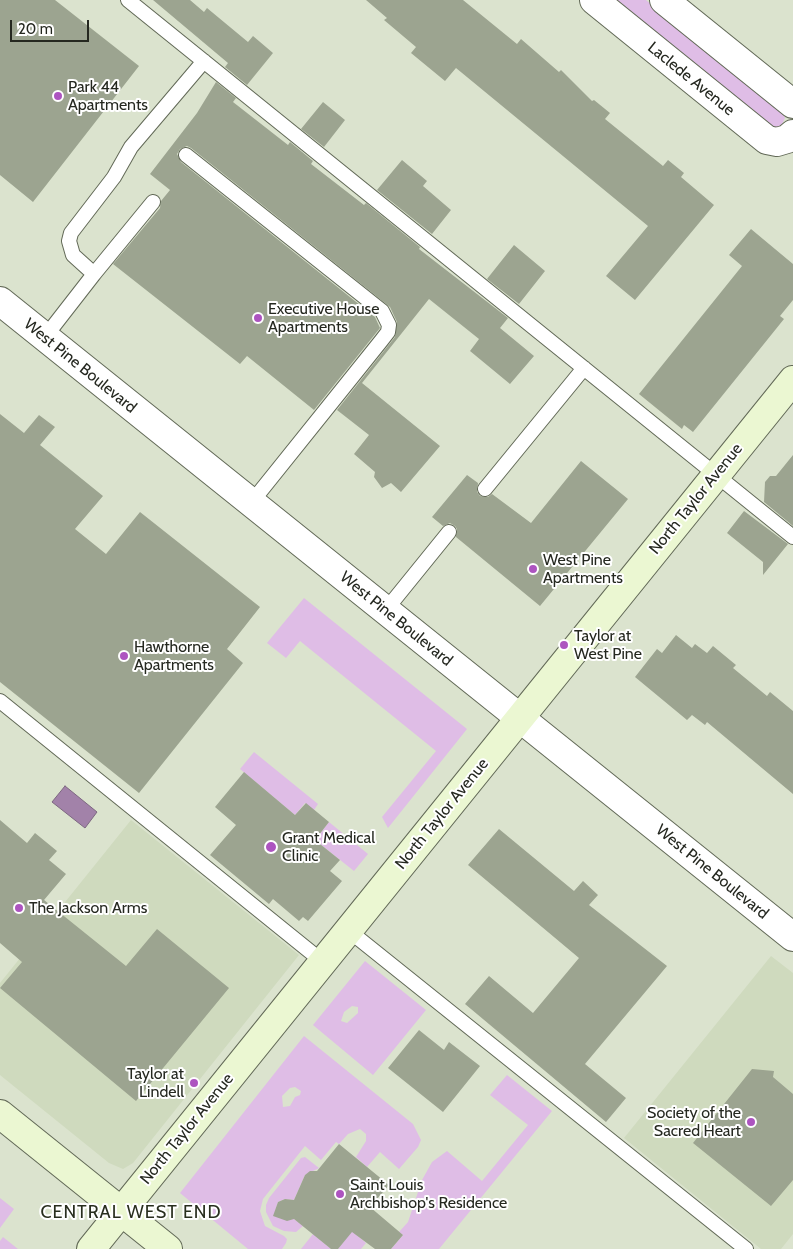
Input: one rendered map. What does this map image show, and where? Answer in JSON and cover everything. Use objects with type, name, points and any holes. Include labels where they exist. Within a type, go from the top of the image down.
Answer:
[{"type":"street","name":"Laclede Avenue","points":[[594,0],[767,140],[777,142],[787,139],[793,134]]},
{"type":"street","points":[[664,0],[793,104]]},
{"type":"street","name":"West Pine Boulevard","points":[[0,301],[793,937]]},
{"type":"street","name":"North Taylor Avenue","points":[[91,1249],[793,380]]},
{"type":"street","points":[[0,1114],[168,1249]]},
{"type":"lane","points":[[128,0],[793,537]]},
{"type":"lane","points":[[94,274],[73,255],[69,241],[71,233],[114,176],[130,147],[204,61]]},
{"type":"lane","points":[[186,155],[382,311],[389,325],[388,332],[382,341],[251,502]]},
{"type":"lane","points":[[45,337],[153,202]]},
{"type":"lane","points":[[485,489],[584,368]]},
{"type":"lane","points":[[385,611],[450,532]]},
{"type":"lane","points":[[0,701],[323,962]]},
{"type":"lane","points":[[348,930],[746,1249]]},
{"type":"shaded area","points":[[609,0],[646,0],[780,108],[785,118],[782,124],[777,128],[771,128]]},
{"type":"shaded area","points":[[304,598],[467,729],[388,828],[382,817],[436,751],[300,641],[286,658],[267,643]]},
{"type":"shaded area","points":[[254,752],[318,804],[314,810],[305,803],[295,815],[240,769]]},
{"type":"shaded area","points":[[65,786],[97,812],[85,828],[52,802]]},
{"type":"shaded area","points":[[131,820],[299,955],[133,1163],[123,1169],[109,1163],[0,1075],[0,983]]},
{"type":"shaded area","points":[[329,822],[368,854],[354,871],[315,840]]},
{"type":"shaded area","points":[[771,956],[793,973],[793,1234],[781,1249],[761,1249],[624,1138]]},
{"type":"shaded area","points":[[365,961],[426,1010],[373,1075],[313,1025]],"holes":[[[352,1006],[358,1007],[358,1013],[347,1023],[341,1021],[344,1012]]]},
{"type":"shaded area","points":[[304,1036],[413,1124],[421,1140],[418,1147],[399,1169],[380,1152],[367,1167],[356,1157],[366,1141],[366,1134],[360,1129],[348,1134],[339,1144],[336,1142],[321,1160],[305,1146],[263,1199],[260,1211],[265,1226],[287,1239],[282,1249],[248,1249],[180,1193]],"holes":[[[295,1087],[301,1091],[300,1095],[295,1097],[290,1106],[283,1107],[282,1096],[290,1088]]]},
{"type":"shaded area","points":[[507,1075],[552,1111],[439,1249],[391,1249],[403,1235],[399,1232],[408,1222],[422,1180],[432,1162],[447,1151],[482,1181],[528,1125],[490,1095]]},
{"type":"shaded area","points":[[305,1157],[319,1168],[305,1175],[294,1200],[285,1199],[278,1202],[275,1211],[279,1218],[294,1219],[303,1226],[296,1232],[284,1231],[273,1226],[266,1212],[266,1205],[269,1198],[301,1158]]},
{"type":"shaded area","points":[[0,1198],[14,1209],[0,1228]]},
{"type":"shaded area","points":[[352,1231],[366,1243],[361,1249],[338,1249]]},
{"type":"shaded area","points":[[313,1234],[331,1249],[301,1249]]},
{"type":"shaded area","points":[[3,1237],[18,1249],[0,1249],[0,1241]]},
{"type":"building","name":"Park 44 Apartments","points":[[0,0],[55,0],[139,66],[33,202],[0,175]]},
{"type":"building","points":[[153,0],[190,0],[204,12],[207,8],[248,42],[253,36],[273,53],[247,85],[225,67],[228,63]]},
{"type":"building","points":[[366,0],[463,0],[517,44],[521,39],[559,72],[561,70],[592,101],[594,100],[610,113],[605,119],[663,166],[668,160],[684,173],[681,177],[714,205],[635,300],[606,276],[648,226],[456,68],[445,81],[411,53],[416,47],[384,20],[387,18]]},
{"type":"building","points":[[216,82],[236,98],[233,102],[288,145],[290,142],[313,161],[311,164],[364,205],[366,203],[420,247],[419,249],[508,318],[500,328],[534,356],[510,384],[470,351],[479,339],[429,299],[362,383],[440,446],[401,492],[391,483],[382,488],[374,477],[375,472],[354,454],[369,435],[337,410],[395,337],[397,322],[390,307],[191,148],[187,146],[180,149],[177,154],[181,162],[375,317],[380,328],[314,410],[247,356],[240,364],[113,264],[160,208],[161,201],[170,190],[150,174],[197,113]]},
{"type":"building","points":[[323,102],[345,120],[324,147],[301,129]]},
{"type":"building","points":[[402,160],[427,181],[423,186],[451,210],[432,234],[377,190]]},
{"type":"building","points":[[751,229],[793,264],[793,300],[780,316],[784,319],[693,432],[684,425],[682,429],[639,394],[742,266],[729,255]]},
{"type":"building","points":[[514,245],[545,271],[519,304],[487,279]]},
{"type":"building","name":"Hawthorne Apartments","points":[[0,414],[24,433],[39,415],[55,427],[40,445],[103,496],[75,529],[106,554],[140,512],[260,607],[227,649],[243,663],[139,793],[0,682]]},
{"type":"building","points":[[793,455],[793,526],[764,502],[765,482],[770,476],[776,476]]},
{"type":"building","name":"West Pine Apartments","points":[[581,461],[628,499],[540,606],[456,537],[457,529],[455,526],[450,523],[443,526],[432,517],[467,475],[478,483],[477,492],[480,496],[488,497],[492,494],[531,523]]},
{"type":"building","points":[[744,511],[788,544],[763,575],[763,562],[727,533]]},
{"type":"building","points":[[676,635],[692,648],[695,644],[707,653],[713,646],[736,665],[733,668],[767,696],[770,692],[793,711],[793,794],[707,722],[705,725],[692,715],[687,720],[635,677],[657,649],[662,653]]},
{"type":"building","name":"Grant Medical Clinic","points":[[244,772],[295,815],[306,803],[329,822],[315,840],[340,860],[330,871],[342,881],[308,921],[303,917],[299,921],[273,899],[269,904],[210,855],[236,825],[215,807]]},
{"type":"building","points":[[0,820],[27,843],[35,833],[57,851],[49,860],[66,874],[44,900],[126,966],[157,929],[229,988],[136,1101],[0,988],[22,962],[0,943]]},
{"type":"building","points":[[499,829],[574,891],[583,881],[598,895],[589,905],[667,966],[585,1064],[626,1098],[606,1122],[465,1004],[489,976],[533,1013],[579,958],[468,865]]},
{"type":"building","points":[[419,1030],[444,1050],[449,1042],[480,1066],[443,1112],[388,1068]]},
{"type":"building","name":"Society of the Sacred Heart","points":[[752,1069],[774,1071],[773,1077],[793,1094],[793,1180],[771,1206],[693,1143]]},
{"type":"building","name":"Saint Louis Archbishop's Residence","points":[[339,1144],[389,1185],[370,1207],[403,1235],[391,1249],[375,1249],[352,1232],[338,1249],[331,1249],[294,1219],[287,1221],[273,1216],[278,1202],[285,1199],[294,1200],[305,1175],[310,1171],[317,1171]]},
{"type":"place","name":"Park 44 Apartments","points":[[58,96]]},
{"type":"place","name":"Executive House Apartments","points":[[258,318]]},
{"type":"place","name":"West Pine Apartments","points":[[533,569]]},
{"type":"place","name":"Taylor at West Pine","points":[[564,645]]},
{"type":"place","name":"Hawthorne Apartments","points":[[124,656]]},
{"type":"place","name":"Grant Medical Clinic","points":[[271,847]]},
{"type":"place","name":"The Jackson Arms","points":[[19,908]]},
{"type":"place","name":"Taylor at Lindell","points":[[194,1083]]},
{"type":"place","name":"Society of the Sacred Heart","points":[[751,1122]]},
{"type":"place","name":"Saint Louis Archbishop's Residence","points":[[340,1194]]},
{"type":"district","name":"CENTRAL WEST END","points":[[131,1213]]}]
